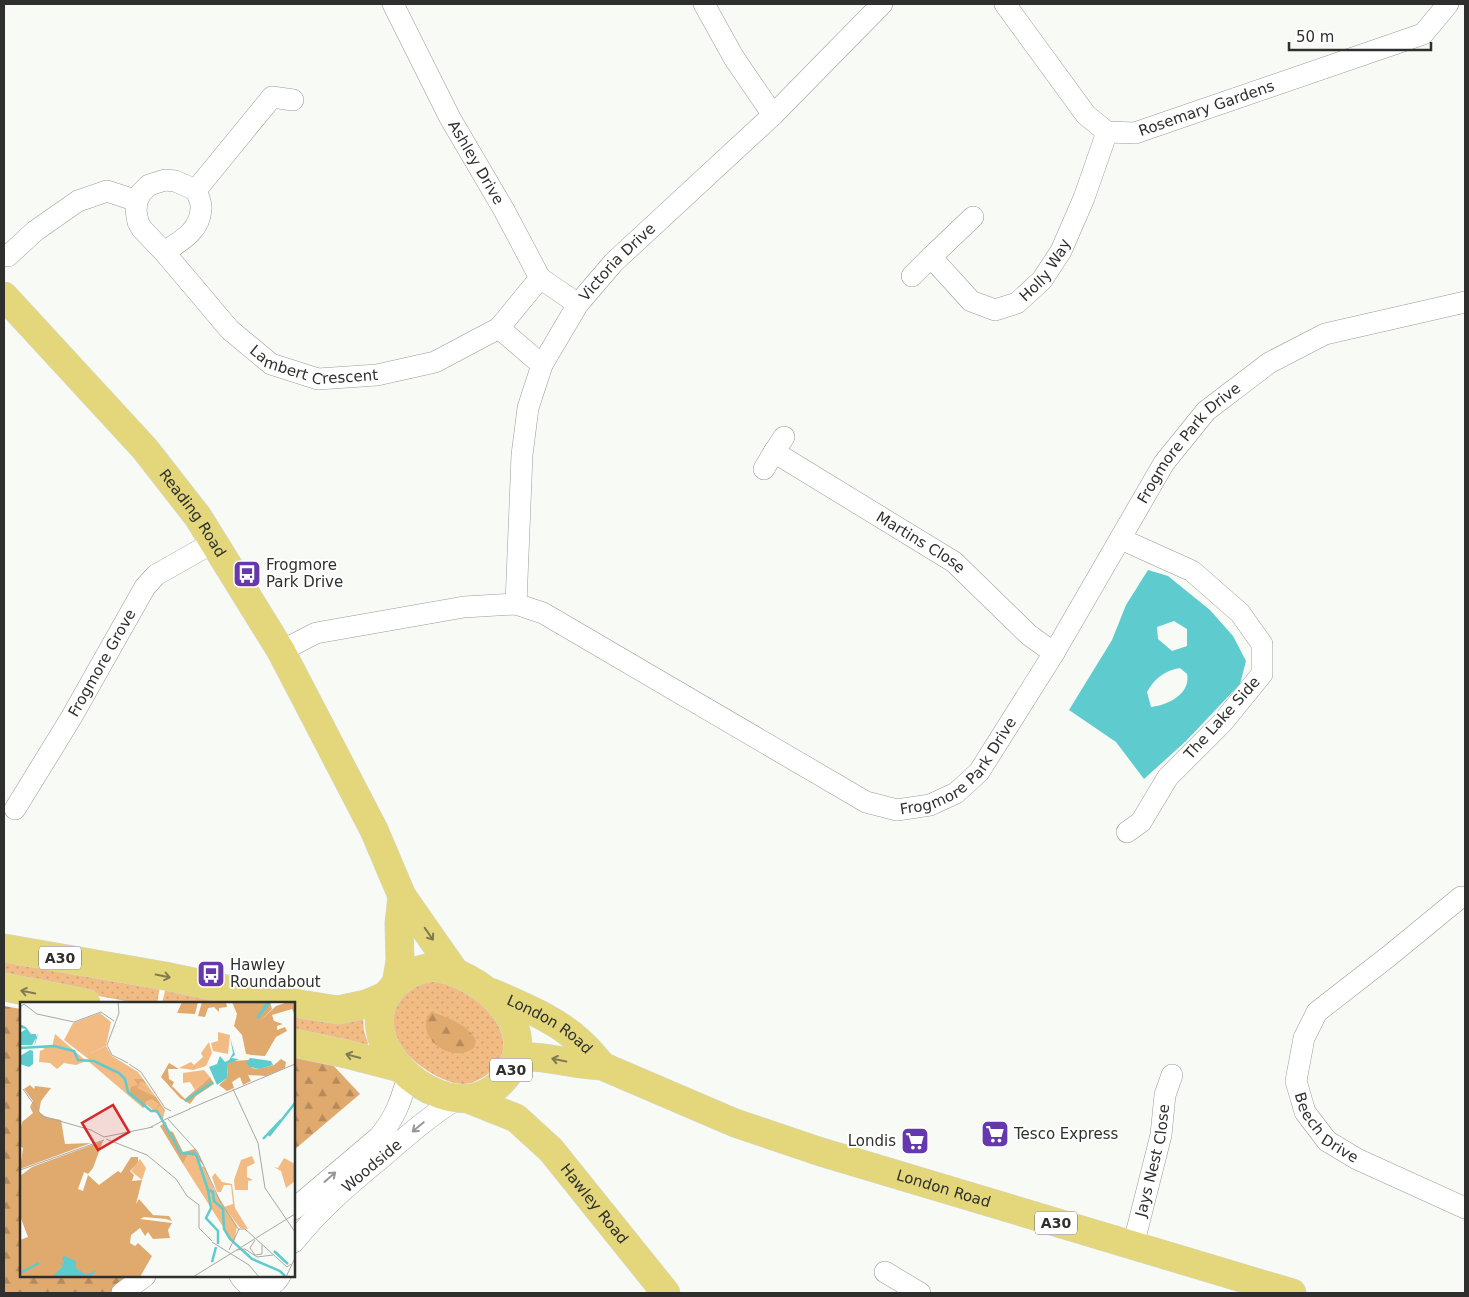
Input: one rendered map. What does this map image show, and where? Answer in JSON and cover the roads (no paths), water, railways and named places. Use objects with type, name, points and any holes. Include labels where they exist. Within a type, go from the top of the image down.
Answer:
[{"type":"main road","name":"Reading Road","points":[[4,296],[145,449],[198,517],[281,651],[374,830],[402,896],[455,972]]},
{"type":"main road","name":"Reading Road","points":[[390,990],[400,961],[399,923],[402,896]]},
{"type":"main road","name":"A30","points":[[4,948],[165,976],[288,1002]]},
{"type":"main road","name":"A30","points":[[295,1003],[338,1010],[366,1004],[390,990],[409,974],[425,968],[443,968],[455,972],[490,991],[513,1023],[517,1041],[516,1057],[514,1065],[503,1081],[487,1093],[463,1099]]},
{"type":"main road","points":[[4,988],[81,1002]]},
{"type":"main road","points":[[390,990],[379,1011],[378,1018],[381,1036],[388,1052],[404,1072]]},
{"type":"main road","name":"London Road","points":[[490,991],[566,1031],[577,1039],[602,1066]]},
{"type":"main road","points":[[295,1044],[346,1054],[404,1072],[438,1093],[463,1099]]},
{"type":"main road","name":"London Road","points":[[516,1057],[540,1057],[580,1065],[602,1066],[735,1123],[821,1152],[1292,1293]]},
{"type":"main road","name":"Hawley Road","points":[[503,1081],[507,1097],[516,1118]]},
{"type":"main road","name":"Hawley Road","points":[[463,1099],[516,1118],[551,1150],[666,1293]]},
{"type":"street","name":"Ashley Drive","points":[[393,4],[450,118],[504,210],[540,278],[578,304]]},
{"type":"street","points":[[704,4],[734,58],[773,115]]},
{"type":"street","name":"Victoria Drive","points":[[516,604],[522,456],[528,408],[542,365],[578,304],[614,262],[773,115],[882,4]]},
{"type":"street","points":[[1004,4],[1086,115],[1107,132]]},
{"type":"street","name":"Rosemary Gardens","points":[[1107,132],[1136,133],[1423,34],[1448,4]]},
{"type":"street","points":[[196,190],[272,97],[293,100]]},
{"type":"street","name":"Holly Way","points":[[931,257],[971,301],[995,310],[1017,303],[1042,280],[1061,251],[1084,198],[1107,132]]},
{"type":"street","points":[[8,256],[35,232],[78,201],[107,191],[137,201],[145,189],[158,181],[175,182],[196,190],[202,207],[198,223],[188,236],[164,252]]},
{"type":"street","name":"Lambert Crescent","points":[[137,201],[136,211],[138,222],[142,229],[230,330],[271,364],[318,379],[377,375],[435,362],[499,328],[540,278]]},
{"type":"street","points":[[912,276],[973,217]]},
{"type":"street","name":"Frogmore Park Drive","points":[[281,651],[316,633],[464,607],[516,604],[543,613],[866,802],[897,810],[930,805],[956,793],[979,772],[1054,653],[1164,463],[1206,411],[1269,363],[1325,334],[1465,302]]},
{"type":"street","points":[[499,328],[542,365]]},
{"type":"street","name":"Martins Close","points":[[774,453],[954,562],[1028,635],[1054,653]]},
{"type":"street","name":"The Lake Side","points":[[1121,539],[1192,571],[1240,613],[1262,644],[1262,674],[1222,723],[1168,777],[1141,822],[1128,832]]},
{"type":"street","name":"Frogmore Grove","points":[[15,810],[71,718],[144,587],[156,574],[214,542]]},
{"type":"street","name":"Beech Drive","points":[[1464,897],[1317,1012],[1304,1038],[1296,1082],[1305,1112],[1327,1141],[1357,1159],[1465,1208]]},
{"type":"street","name":"Woodside","points":[[295,1208],[379,1137],[398,1109],[404,1072]]},
{"type":"street","name":"Jays Nest Close","points":[[1133,1246],[1161,1136],[1165,1095],[1172,1075]]},
{"type":"street","name":"Woodside","points":[[295,1241],[314,1218],[353,1182],[424,1122],[463,1099]]},
{"type":"street","points":[[885,1272],[920,1293]]},
{"type":"street","points":[[122,1293],[144,1277]]},
{"type":"street","points":[[247,1286],[261,1289],[278,1284]]},
{"type":"water","points":[[1148,570],[1168,576],[1210,610],[1233,636],[1246,661],[1240,684],[1186,741],[1144,779],[1116,742],[1069,710],[1112,640],[1126,605]],"holes":[[[1174,621],[1187,629],[1187,646],[1172,651],[1158,639],[1157,627]],[[1180,668],[1187,674],[1187,681],[1182,693],[1171,701],[1151,707],[1147,692],[1150,687],[1165,673]]]},
{"type":"place","name":"Frogmore Park Drive","points":[[247,574]]},
{"type":"place","name":"Hawley Roundabout","points":[[211,974]]},
{"type":"place","name":"Tesco Express","points":[[995,1134]]},
{"type":"place","name":"Londis","points":[[915,1141]]}]
